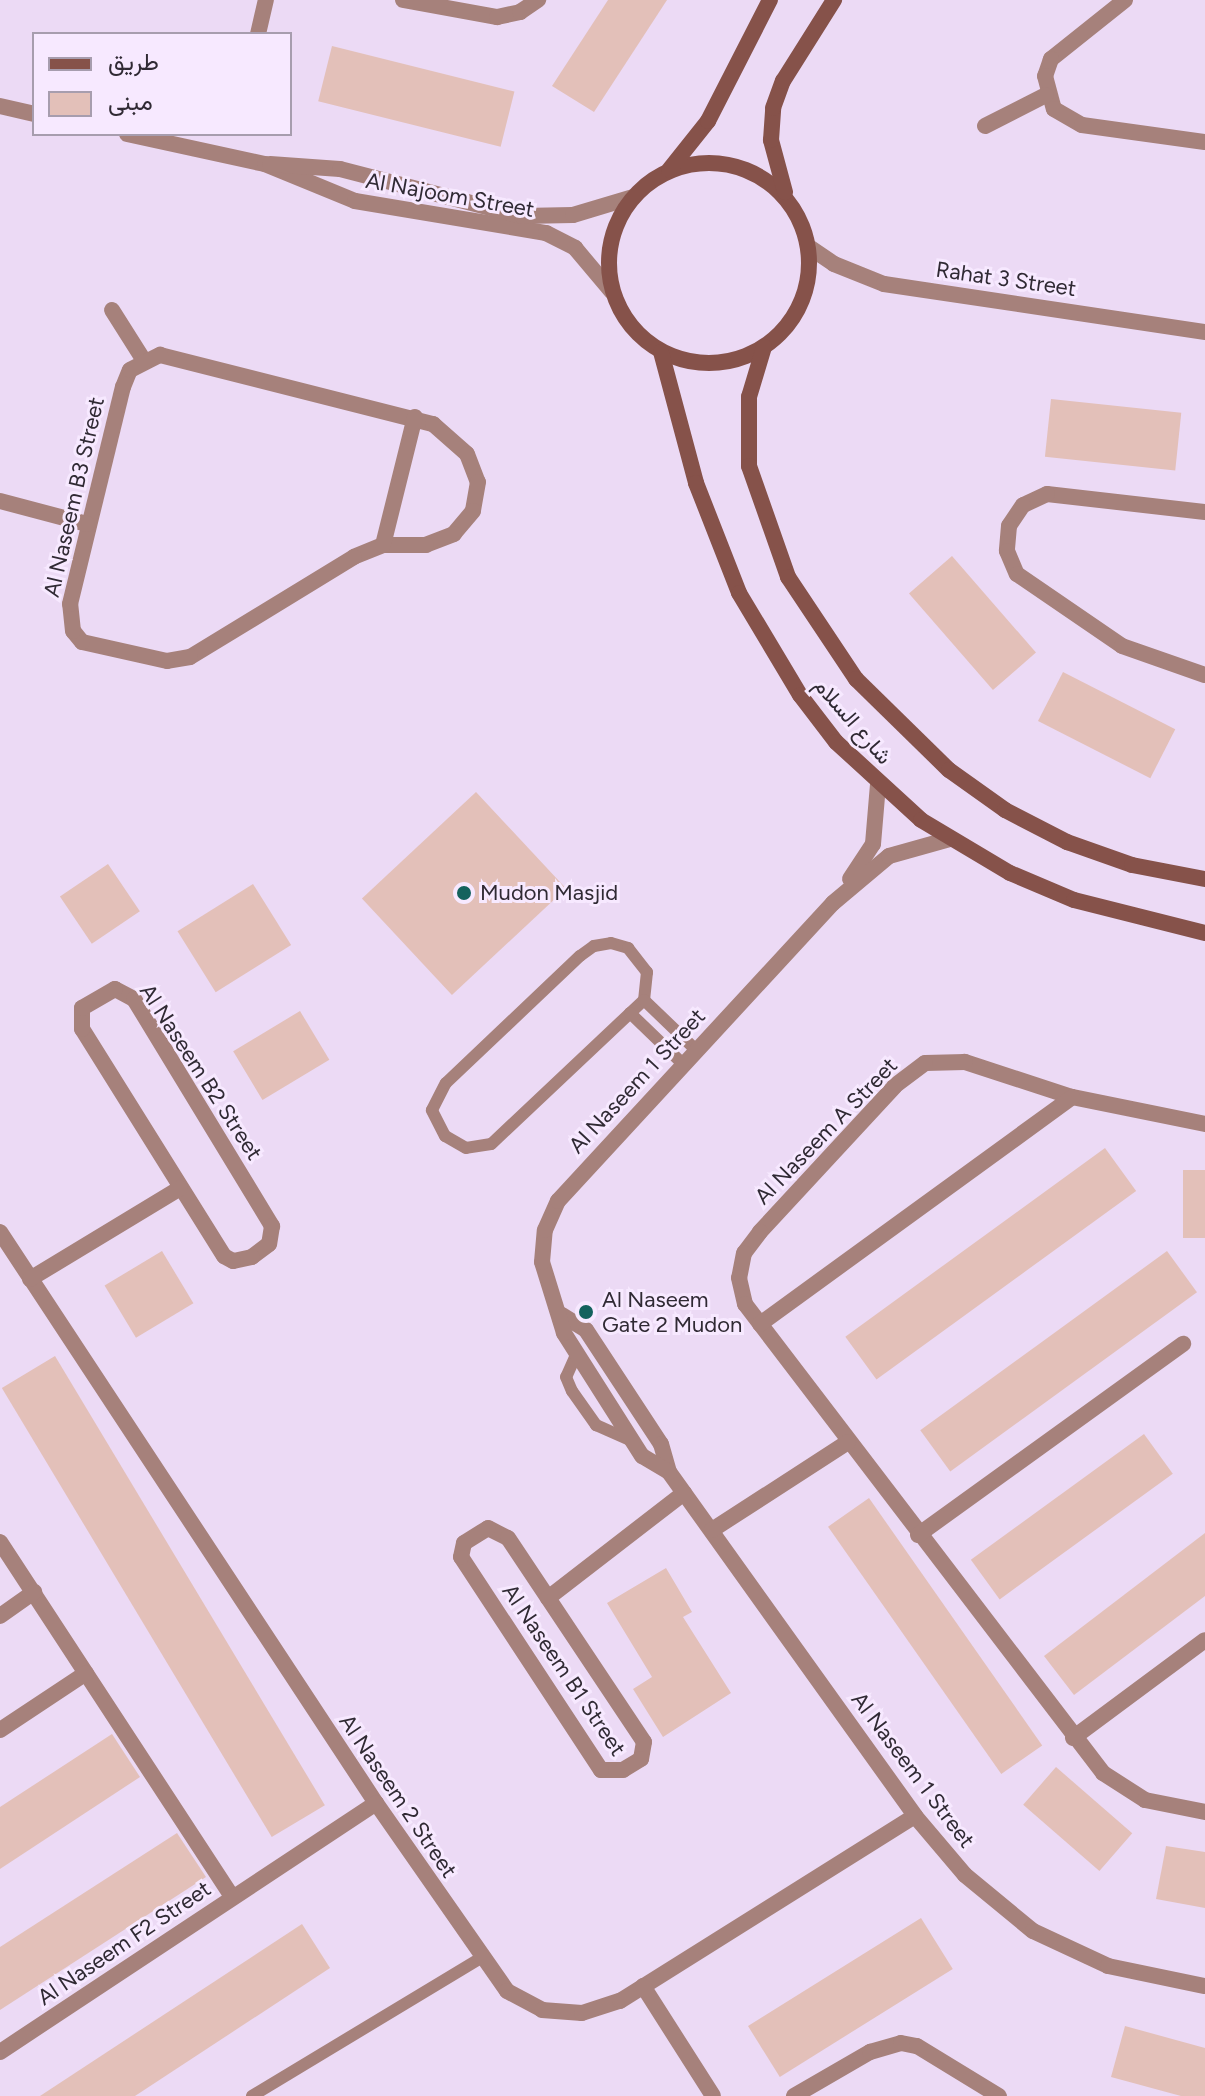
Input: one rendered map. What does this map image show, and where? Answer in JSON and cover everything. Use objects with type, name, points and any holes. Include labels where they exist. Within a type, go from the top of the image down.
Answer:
[{"type":"street","points":[[258,32],[266,0]]},
{"type":"street","points":[[403,0],[497,17],[520,12],[538,0]]},
{"type":"street","points":[[770,0],[708,121],[668,171],[633,197],[610,242],[612,292],[639,336],[661,352],[713,363],[764,347],[781,333],[804,295],[809,247],[776,172],[773,108],[783,81],[834,0]]},
{"type":"street","points":[[1125,0],[1051,59],[1045,76],[1046,95],[1054,109],[1082,125],[1205,142]]},
{"type":"street","points":[[985,126],[1046,95]]},
{"type":"street","points":[[0,106],[32,114]]},
{"type":"street","name":"Al Najoom Street","points":[[136,136],[265,164],[315,166],[376,178],[522,216],[573,215],[633,197]]},
{"type":"street","points":[[668,171],[700,162],[734,165],[764,178],[789,201]]},
{"type":"street","name":"Al Najoom Street","points":[[265,164],[320,190],[369,203],[546,233],[575,248],[612,292]]},
{"type":"street","points":[[369,203],[376,178]]},
{"type":"street","name":"Rahat 3 Street","points":[[809,247],[834,264],[884,284],[1205,332]]},
{"type":"street","points":[[112,310],[143,359]]},
{"type":"street","name":"شارع السلام","points":[[764,347],[749,397],[749,466],[788,577],[856,679],[949,770],[1005,810],[1067,842],[1132,865],[1205,879]]},
{"type":"street","name":"شارع السلام","points":[[661,352],[696,483],[739,593],[800,695],[878,784],[950,839],[1074,900],[1205,933]]},
{"type":"street","name":"Al Naseem B3 Street","points":[[178,358],[433,424],[467,454],[478,482],[473,511],[454,534],[426,545],[383,545],[354,557],[190,657],[167,661],[96,648],[73,631],[70,604],[87,524],[123,387],[130,370],[143,359],[178,358]]},
{"type":"street","points":[[383,545],[415,417]]},
{"type":"street","points":[[1204,507],[1047,494],[1023,505],[1009,526],[1007,551],[1017,574],[1108,638],[1152,661],[1205,675]]},
{"type":"street","points":[[0,501],[87,524]]},
{"type":"street","name":"Al Naseem 1 Street","points":[[833,903],[873,844],[878,784]]},
{"type":"street","name":"Al Naseem 1 Street","points":[[669,1472],[649,1464],[576,1355],[542,1262],[545,1230],[558,1201],[833,903],[889,856],[950,839]]},
{"type":"street","name":"Al Naseem B2 Street","points":[[115,989],[134,999],[268,1217],[273,1235],[269,1244],[243,1261],[224,1256],[180,1188],[79,1022],[82,1008],[115,989]]},
{"type":"street","name":"Al Naseem A Street","points":[[1205,1124],[1072,1097],[965,1062],[943,1060],[909,1072],[744,1253],[739,1278],[745,1304],[918,1535],[1103,1773],[1145,1800],[1205,1812]]},
{"type":"street","points":[[760,1324],[1072,1097]]},
{"type":"street","points":[[30,1279],[180,1188]]},
{"type":"street","name":"Al Naseem 2 Street","points":[[0,1232],[376,1803],[481,1958],[507,1991],[542,2010],[582,2013],[620,2001],[915,1816]]},
{"type":"street","name":"Al Naseem 1 Street","points":[[562,1315],[586,1330],[666,1453],[669,1472],[915,1816],[965,1875],[1033,1931],[1108,1966],[1205,1986]]},
{"type":"street","points":[[918,1535],[1183,1344]]},
{"type":"street","points":[[612,1411],[631,1399]]},
{"type":"street","points":[[712,1530],[848,1442]]},
{"type":"street","name":"Al Naseem B1 Street","points":[[548,1598],[684,1493]]},
{"type":"street","name":"Al Naseem B1 Street","points":[[488,1528],[503,1531],[548,1598],[644,1742],[641,1759],[616,1773],[601,1770],[461,1557],[464,1543],[488,1528]]},
{"type":"street","name":"Al Naseem F2 Street","points":[[0,1542],[232,1897]]},
{"type":"street","points":[[0,1616],[34,1592]]},
{"type":"street","points":[[1073,1738],[1205,1640]]},
{"type":"street","points":[[0,1730],[86,1673]]},
{"type":"street","name":"Al Naseem F2 Street","points":[[0,2052],[376,1803]]},
{"type":"street","points":[[643,1986],[713,2096]]},
{"type":"street","points":[[794,2096],[870,2052],[901,2043],[917,2046],[999,2096]]},
{"type":"lane","points":[[594,946],[628,948],[640,960],[649,987],[644,1000],[491,1144],[466,1148],[436,1125],[432,1110],[446,1083],[594,946]]},
{"type":"lane","points":[[644,1000],[696,1050]]},
{"type":"lane","points":[[630,1013],[683,1064]]},
{"type":"lane","points":[[576,1355],[566,1377],[572,1391],[596,1425],[632,1441]]},
{"type":"lane","points":[[252,2096],[481,1958]]},
{"type":"building","points":[[608,0],[667,0],[594,112],[552,86]]},
{"type":"building","points":[[332,46],[514,91],[501,147],[318,101]]},
{"type":"building","points":[[1051,399],[1181,413],[1175,470],[1045,457]]},
{"type":"building","points":[[952,556],[1036,653],[993,690],[909,593]]},
{"type":"building","points":[[1063,672],[1175,729],[1150,778],[1038,721]]},
{"type":"building","name":"Mudon Masjid","points":[[476,792],[566,889],[452,995],[362,898]]},
{"type":"building","points":[[108,864],[140,911],[92,944],[60,896]]},
{"type":"building","points":[[253,884],[291,945],[216,992],[178,931]]},
{"type":"building","points":[[300,1011],[329,1060],[262,1100],[233,1051]]},
{"type":"building","points":[[1105,1148],[1136,1191],[876,1380],[845,1337]]},
{"type":"building","points":[[1183,1170],[1205,1170],[1205,1238],[1183,1238]]},
{"type":"building","points":[[162,1251],[193,1303],[136,1338],[105,1286]]},
{"type":"building","points":[[1167,1251],[1197,1292],[950,1472],[920,1430]]},
{"type":"building","points":[[55,1356],[325,1805],[272,1837],[2,1388]]},
{"type":"building","points":[[1144,1434],[1173,1474],[1000,1599],[971,1560]]},
{"type":"building","points":[[869,1498],[1042,1745],[1001,1774],[828,1527]]},
{"type":"building","points":[[1205,1533],[1205,1596],[1074,1695],[1044,1656]]},
{"type":"building","points":[[666,1568],[692,1612],[683,1617],[731,1693],[663,1737],[633,1689],[652,1677],[607,1603]]},
{"type":"building","points":[[112,1734],[140,1777],[0,1869],[0,1807]]},
{"type":"building","points":[[1056,1767],[1132,1833],[1099,1871],[1023,1805]]},
{"type":"building","points":[[177,1833],[206,1877],[0,2010],[0,1947]]},
{"type":"building","points":[[1166,1846],[1205,1852],[1205,1908],[1156,1899]]},
{"type":"building","points":[[921,1918],[953,1969],[780,2077],[748,2026]]},
{"type":"building","points":[[302,1924],[330,1968],[135,2096],[40,2096]]},
{"type":"building","points":[[1125,2026],[1205,2048],[1205,2096],[1181,2096],[1111,2077]]},
{"type":"place","name":"Mudon Masjid","points":[[464,893]]},
{"type":"place","name":"Al Naseem Gate 2 Mudon","points":[[586,1312]]}]
